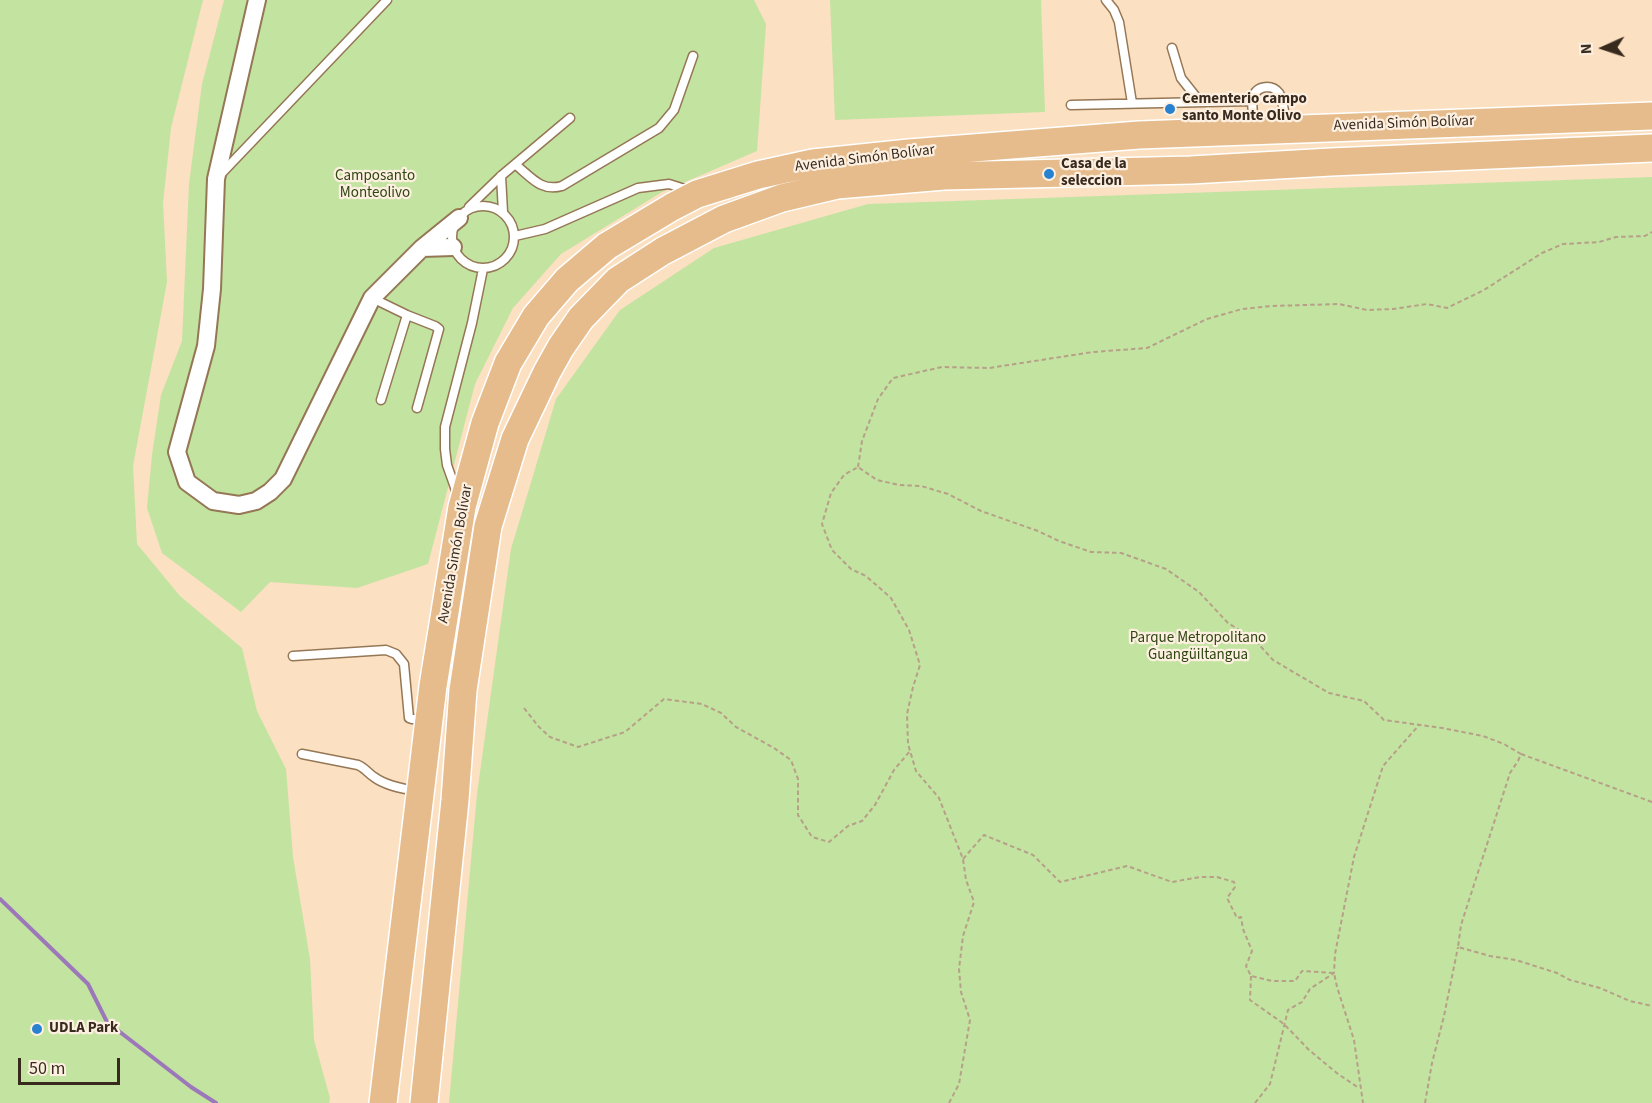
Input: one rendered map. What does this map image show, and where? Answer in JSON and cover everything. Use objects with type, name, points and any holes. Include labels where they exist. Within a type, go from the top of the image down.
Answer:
[{"type":"highway","name":"Avenida Simón Bolívar","points":[[383,1103],[429,719],[462,507],[485,423],[508,363],[536,316],[567,280],[608,246],[697,194],[758,175],[813,163],[1139,135],[1652,116]]},
{"type":"highway","points":[[1328,127],[1331,162]]},
{"type":"highway","name":"Avenida Simón Bolívar","points":[[424,1103],[455,800],[463,690],[488,526],[515,439],[547,372],[581,318],[618,280],[663,251],[724,219],[782,198],[837,185],[944,176],[1191,170],[1652,148]]},
{"type":"street","points":[[257,0],[216,179],[212,289],[206,346],[177,452],[187,482],[213,501],[240,505],[256,501],[270,492],[283,479],[372,298],[422,248],[462,214]]},
{"type":"street","points":[[422,248],[453,247]]},
{"type":"lane","points":[[216,179],[387,0]]},
{"type":"lane","points":[[1106,0],[1114,10],[1119,22],[1132,103]]},
{"type":"lane","points":[[1172,48],[1181,78],[1200,102]]},
{"type":"lane","points":[[516,165],[543,186],[554,188],[562,186],[659,128],[674,110],[693,56]]},
{"type":"lane","points":[[1256,130],[1252,101],[1256,91],[1267,87],[1274,88],[1280,94],[1287,129]]},
{"type":"lane","points":[[1071,105],[1252,101]]},
{"type":"lane","points":[[462,214],[476,207],[486,206],[503,212],[509,219],[515,236],[509,255],[502,262],[483,269],[465,262],[453,247],[454,227],[462,214],[501,176],[570,118]]},
{"type":"lane","points":[[501,176],[503,212]]},
{"type":"lane","points":[[515,236],[546,229],[639,188],[669,184],[683,187],[697,194]]},
{"type":"lane","points":[[462,507],[447,465],[445,427],[472,324],[483,269]]},
{"type":"lane","points":[[372,298],[438,329],[417,408]]},
{"type":"lane","points":[[381,400],[407,315]]},
{"type":"lane","points":[[293,656],[386,650],[396,654],[404,664],[409,718],[429,719]]},
{"type":"lane","points":[[302,754],[358,765],[385,783],[421,792]]},
{"type":"path","points":[[858,467],[862,441],[878,399],[893,378],[942,367],[989,368],[1093,352],[1147,348],[1207,319],[1242,309],[1340,304],[1367,310],[1427,304],[1447,308],[1484,290],[1542,254],[1563,244],[1599,242],[1616,237],[1645,236],[1652,232]]},
{"type":"path","points":[[858,467],[877,480],[899,485],[921,486],[948,494],[981,511],[1091,552],[1121,553],[1166,569],[1199,592],[1228,623],[1254,639],[1274,660],[1329,693],[1365,701],[1384,720],[1483,736],[1521,754],[1652,802]]},
{"type":"path","points":[[858,467],[844,475],[831,493],[822,524],[832,550],[851,569],[866,576],[891,598],[909,630],[920,665],[907,714],[908,744],[916,771],[939,798],[963,859],[966,880],[974,902],[963,936],[959,969],[961,992],[970,1020],[960,1084],[949,1103]]},
{"type":"path","points":[[524,708],[539,727],[550,736],[578,747],[625,732],[664,699],[702,704],[722,713],[736,728],[774,748],[791,760],[798,779],[798,814],[812,837],[829,842],[848,826],[862,821],[875,805],[894,770],[910,751]]},
{"type":"path","points":[[1363,1103],[1354,1040],[1334,973],[1335,954],[1354,857],[1383,766],[1419,725]]},
{"type":"path","points":[[1425,1103],[1431,1063],[1444,1016],[1461,925],[1506,783],[1521,754]]},
{"type":"path","points":[[963,859],[984,835],[1034,855],[1060,882],[1127,866],[1172,882],[1200,877],[1217,877],[1234,882],[1235,887],[1227,898],[1237,918],[1241,917],[1252,951],[1246,966],[1251,976],[1250,1000],[1284,1024],[1309,1050],[1338,1074],[1361,1089]]},
{"type":"path","points":[[1458,947],[1516,960],[1557,973],[1570,980],[1600,988],[1630,1001],[1652,1006]]},
{"type":"path","points":[[1251,976],[1272,981],[1294,981],[1302,971],[1334,973]]},
{"type":"path","points":[[1255,1103],[1270,1084],[1288,1010],[1302,1002],[1310,989],[1334,973]]},
{"type":"green space","points":[[0,0],[203,0],[171,128],[163,203],[167,282],[133,466],[137,544],[180,596],[242,648],[257,711],[286,769],[293,857],[310,959],[314,1040],[330,1098],[329,1103],[0,1103]]},
{"type":"green space","name":"Camposanto Monteolivo","points":[[224,0],[754,0],[766,24],[757,151],[662,192],[561,254],[513,308],[475,384],[428,564],[357,588],[270,582],[241,612],[162,553],[147,508],[161,395],[182,341],[189,184],[202,84]]},
{"type":"green space","points":[[830,0],[1041,0],[1045,112],[835,120]]},
{"type":"green space","name":"Parque Metropolitano Guangüiltangua","points":[[1652,177],[1652,1103],[449,1103],[477,794],[511,549],[556,399],[620,310],[714,248],[868,204]]},
{"type":"waterway","points":[[0,899],[88,984],[107,1022],[191,1087],[216,1103]]},
{"type":"place","name":"Cementerio campo santo Monte Olivo","points":[[1170,109]]},
{"type":"place","name":"Casa de la seleccion","points":[[1049,174]]},
{"type":"place","name":"UDLA Park","points":[[37,1029]]}]
